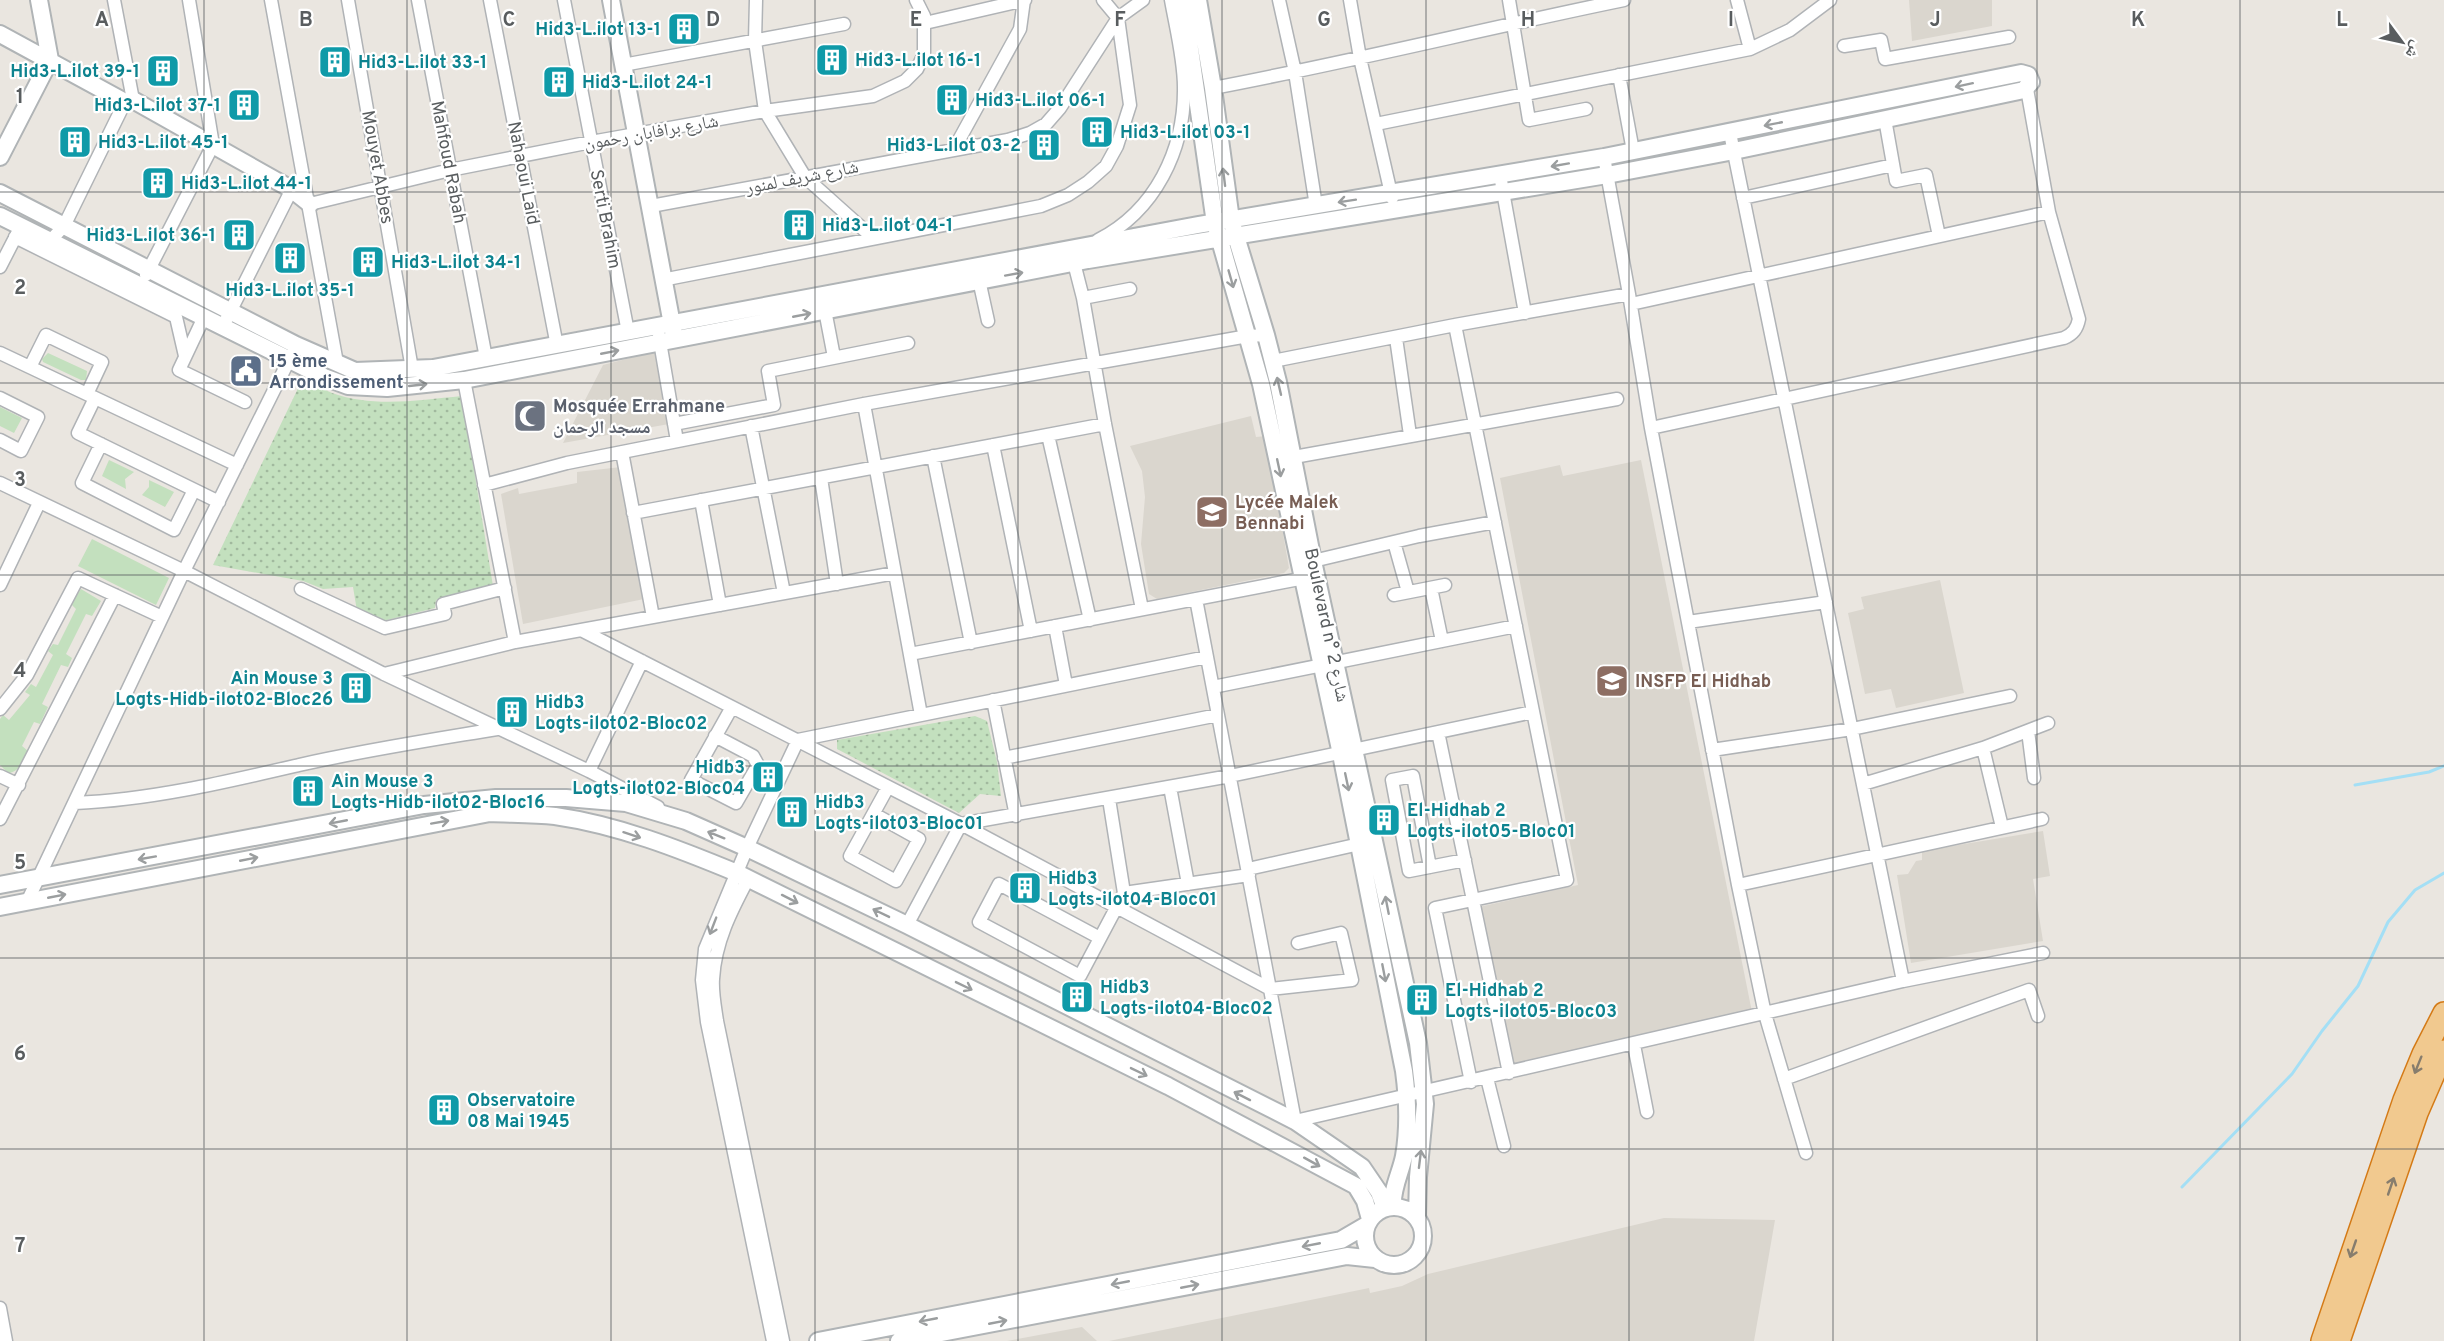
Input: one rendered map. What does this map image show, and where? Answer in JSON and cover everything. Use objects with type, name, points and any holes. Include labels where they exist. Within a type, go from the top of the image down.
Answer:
[{"type":"highway","points":[[2322,1341],[2404,1100],[2423,1054],[2444,1013]]},
{"type":"highway","points":[[2340,1341],[2409,1135],[2444,1051]]},
{"type":"street","points":[[0,157],[50,60],[39,0]]},
{"type":"street","points":[[50,241],[64,226],[129,101],[114,0]]},
{"type":"street","points":[[140,285],[213,145],[189,0]]},
{"type":"street","points":[[271,0],[337,363]]},
{"type":"street","name":"Mouyet Abbes","points":[[348,0],[412,369]]},
{"type":"street","name":"Mahfoud Rabah","points":[[418,0],[486,358]]},
{"type":"street","name":"Nahaoui Laid","points":[[490,0],[557,346]]},
{"type":"street","name":"Serti Brahim","points":[[564,0],[628,332]]},
{"type":"street","points":[[611,0],[651,206],[662,280],[677,441]]},
{"type":"street","points":[[756,0],[755,41],[765,111],[805,177],[872,237]]},
{"type":"street","name":"شارع برافابان رحمون","points":[[309,204],[450,170],[591,142],[765,111],[873,96],[905,81],[917,69],[924,54],[924,16],[916,0]]},
{"type":"street","points":[[924,23],[1024,0],[1020,29],[954,149]]},
{"type":"street","points":[[662,280],[872,237],[1041,206],[1068,195],[1106,166],[1117,146],[1130,105],[1118,18],[1103,0]]},
{"type":"street","points":[[1118,18],[1143,0]]},
{"type":"street","points":[[1076,254],[1110,234],[1138,211],[1155,190],[1175,150],[1184,112],[1184,84],[1171,0]]},
{"type":"street","name":"Boulevard n° شارع 2","points":[[1183,0],[1211,204],[1262,384],[1310,572],[1367,842],[1418,1043],[1416,1095],[1424,1128],[1418,1177],[1417,1217]]},
{"type":"street","name":"Boulevard n° شارع 2","points":[[1198,0],[1213,88],[1219,228],[1266,335],[1273,361],[1294,457],[1310,572]]},
{"type":"street","points":[[1279,0],[1295,72],[1316,206]]},
{"type":"street","points":[[1350,0],[1360,58],[1393,201]]},
{"type":"street","points":[[1509,0],[1529,120],[1586,109]]},
{"type":"street","points":[[1213,88],[1624,0]]},
{"type":"street","points":[[1737,0],[1750,49]]},
{"type":"street","points":[[1376,124],[1750,49],[1790,30],[1830,0]]},
{"type":"street","name":"شارع شريف لمنور","points":[[651,206],[1008,140],[1030,133],[1046,124],[1060,108],[1118,18]]},
{"type":"street","points":[[623,65],[844,24]]},
{"type":"street","points":[[0,34],[213,145],[291,189],[309,204]]},
{"type":"street","points":[[1844,46],[1881,40],[1885,59],[2009,37]]},
{"type":"street","points":[[0,193],[230,310],[293,352],[324,377],[348,386],[387,388],[464,380],[666,333],[1076,254],[1219,228],[1502,183],[1604,157],[2021,73],[2030,78],[2027,88],[2049,212],[2079,318],[2078,325],[2070,335],[1651,428]]},
{"type":"street","points":[[1619,75],[1633,152]]},
{"type":"street","points":[[1502,183],[1607,175],[1734,151],[2027,88]]},
{"type":"street","points":[[1862,106],[1867,123]]},
{"type":"street","points":[[1885,119],[1896,181],[1926,175],[1939,236]]},
{"type":"street","points":[[1730,133],[1903,981]]},
{"type":"street","points":[[1604,157],[1651,428],[1738,885],[1765,1014],[1806,1153]]},
{"type":"street","points":[[1743,198],[1893,165]]},
{"type":"street","points":[[223,326],[291,189],[303,173]]},
{"type":"street","points":[[1502,183],[1525,313]]},
{"type":"street","points":[[824,303],[979,280],[1076,254],[1219,228],[1316,206],[1393,201]]},
{"type":"street","points":[[1273,361],[1455,325],[1630,299],[1759,276],[2049,212]]},
{"type":"street","points":[[0,216],[18,232],[176,317],[185,356]]},
{"type":"street","points":[[18,232],[50,241],[223,326],[293,352],[337,363],[355,371],[433,368],[628,332],[666,333]]},
{"type":"street","points":[[0,267],[18,232]]},
{"type":"street","points":[[1076,254],[1105,424],[1142,609]]},
{"type":"street","points":[[979,280],[988,321]]},
{"type":"street","points":[[1083,298],[1130,289]]},
{"type":"street","points":[[824,303],[834,357]]},
{"type":"street","points":[[204,317],[178,370],[245,402]]},
{"type":"street","points":[[1455,325],[1567,880],[1435,908],[1472,1082]]},
{"type":"street","points":[[30,367],[46,335],[102,362],[78,433],[219,502]]},
{"type":"street","points":[[484,485],[567,463],[864,404],[1248,336],[1266,335]]},
{"type":"street","points":[[1396,338],[1410,435]]},
{"type":"street","points":[[674,424],[774,405],[768,371],[908,343]]},
{"type":"street","points":[[27,902],[184,571],[293,352]]},
{"type":"street","points":[[0,353],[237,465]]},
{"type":"street","points":[[464,380],[515,642]]},
{"type":"street","points":[[0,398],[38,417],[21,451],[0,440]]},
{"type":"street","points":[[1294,457],[1617,399]]},
{"type":"street","points":[[864,404],[921,715]]},
{"type":"street","points":[[633,513],[1105,424]]},
{"type":"street","points":[[751,426],[784,593]]},
{"type":"street","points":[[1048,435],[1090,620]]},
{"type":"street","points":[[101,444],[82,483],[174,530],[194,490]]},
{"type":"street","points":[[993,445],[1031,631]]},
{"type":"street","points":[[622,452],[653,617]]},
{"type":"street","points":[[933,456],[970,642]]},
{"type":"street","points":[[821,478],[837,584]]},
{"type":"street","points":[[0,483],[184,571],[496,729],[589,771],[686,821],[907,925],[1295,1122],[1362,1167],[1389,1207],[1409,1211],[1417,1217],[1422,1226],[1424,1236],[1417,1255],[1400,1265],[1390,1266],[1375,1259],[1347,1256],[899,1341]]},
{"type":"street","points":[[701,500],[720,605]]},
{"type":"street","points":[[0,585],[39,503]]},
{"type":"street","points":[[910,654],[1196,599],[1310,572],[1394,542],[1495,522]]},
{"type":"street","points":[[1394,542],[1408,592]]},
{"type":"street","points":[[384,674],[515,642],[895,573]]},
{"type":"street","points":[[0,709],[27,675],[78,578],[162,617]]},
{"type":"street","points":[[1394,595],[1445,585]]},
{"type":"street","points":[[301,589],[385,628],[445,614],[443,604],[505,588]]},
{"type":"street","points":[[1431,588],[1442,641]]},
{"type":"street","points":[[0,819],[115,595]]},
{"type":"street","points":[[1196,599],[1295,1122]]},
{"type":"street","points":[[1688,622],[1826,602]]},
{"type":"street","points":[[1054,626],[1066,685]]},
{"type":"street","points":[[1213,687],[1516,626]]},
{"type":"street","points":[[581,630],[961,824],[1270,989],[1352,980],[1341,933],[1298,943]]},
{"type":"street","points":[[798,740],[1207,657]]},
{"type":"street","points":[[589,771],[642,662]]},
{"type":"street","points":[[1712,750],[1852,729],[2010,696]]},
{"type":"street","points":[[993,700],[1016,816]]},
{"type":"street","points":[[715,736],[753,756],[758,765],[736,803],[691,780],[715,736],[732,707]]},
{"type":"street","points":[[961,824],[1230,776],[1533,712]]},
{"type":"street","points":[[1004,758],[1218,715]]},
{"type":"street","points":[[1863,784],[1983,748],[2048,723]]},
{"type":"street","points":[[75,803],[124,800],[237,780],[409,742],[496,729]]},
{"type":"street","points":[[2028,731],[2034,778]]},
{"type":"street","points":[[1438,732],[1509,1073]]},
{"type":"street","points":[[783,1341],[717,1021],[712,981],[716,950],[742,876],[747,848],[798,740]]},
{"type":"street","points":[[1983,748],[2002,827]]},
{"type":"street","points":[[0,776],[19,785]]},
{"type":"street","points":[[1430,867],[1413,776],[1392,780],[1409,871],[1430,867],[1464,860]]},
{"type":"street","points":[[874,814],[920,839],[896,881],[850,856],[888,787]]},
{"type":"street","points":[[1170,787],[1188,884]]},
{"type":"street","points":[[0,885],[424,805],[496,798],[566,798],[626,803],[686,821]]},
{"type":"street","points":[[1100,938],[999,884],[979,922],[1080,976],[1124,893],[1109,799]]},
{"type":"street","points":[[0,907],[490,813],[555,816],[610,828],[696,856],[742,876],[1168,1086],[1356,1186],[1365,1201],[1368,1222],[1366,1245],[1375,1259]]},
{"type":"street","points":[[1738,885],[2042,819]]},
{"type":"street","points":[[907,925],[961,824]]},
{"type":"street","points":[[1124,893],[1188,884],[1248,872],[1367,842]]},
{"type":"street","points":[[742,876],[705,949],[702,980],[707,1022],[773,1341]]},
{"type":"street","points":[[1295,1122],[1903,981],[2043,953]]},
{"type":"street","points":[[1784,1078],[2029,990],[2038,1016]]},
{"type":"street","points":[[1634,1045],[1647,1112]]},
{"type":"street","points":[[1488,1078],[1504,1146]]},
{"type":"street","name":"Boulevard n° شارع 2","points":[[1389,1207],[1406,1143],[1409,1115],[1416,1095]]},
{"type":"street","points":[[818,1341],[1341,1240],[1389,1207]]},
{"type":"street","points":[[0,1308],[6,1341]]},
{"type":"shaded area","points":[[1909,0],[1992,0],[1992,26],[1912,41]]},
{"type":"shaded area","points":[[657,351],[669,424],[563,443],[603,365]]},
{"type":"shaded area","name":"Lycée Malek Bennabi","points":[[1251,416],[1256,437],[1266,436],[1289,568],[1284,573],[1157,599],[1149,594],[1141,544],[1145,497],[1142,471],[1130,446]]},
{"type":"shaded area","name":"INSFP El Hidhab","points":[[1641,460],[1752,1012],[1512,1064],[1479,907],[1578,885],[1500,478],[1560,465],[1563,476]]},
{"type":"shaded area","points":[[621,467],[644,599],[523,624],[501,494],[518,488],[519,494],[577,483],[577,472]]},
{"type":"shaded area","points":[[1940,580],[1964,693],[1896,708],[1891,689],[1865,694],[1848,613],[1864,609],[1861,597]]},
{"type":"shaded area","points":[[2043,831],[2050,876],[2033,879],[2043,941],[1911,963],[1897,875],[1908,874],[1916,861],[1922,860],[1922,851]]},
{"type":"shaded area","points":[[1664,1218],[1775,1220],[1754,1341],[1109,1341],[1369,1288],[1370,1293],[1402,1286],[1428,1274]]},
{"type":"shaded area","points":[[1082,1327],[1097,1341],[1007,1341]]},
{"type":"green space","points":[[48,353],[87,371],[86,380],[81,380],[43,362],[42,359]]},
{"type":"green space","points":[[303,378],[332,393],[348,398],[380,402],[462,396],[493,586],[436,600],[435,608],[383,621],[357,611],[353,587],[323,589],[303,581],[213,565]]},
{"type":"green space","points":[[0,407],[22,418],[14,433],[0,426]]},
{"type":"green space","points":[[109,460],[134,472],[125,479],[126,489],[102,476]]},
{"type":"green space","points":[[149,480],[174,492],[165,507],[142,495],[149,487]]},
{"type":"green space","points":[[92,539],[169,578],[156,605],[78,566]]},
{"type":"green space","points":[[81,589],[101,601],[92,616],[86,614],[66,654],[72,658],[68,667],[61,665],[42,704],[48,707],[40,724],[34,722],[22,746],[28,751],[18,768],[8,773],[0,765],[0,719],[3,715],[9,720],[30,695],[25,692],[31,684],[36,687],[53,655],[48,651],[53,644],[58,645],[76,609],[71,604]]},
{"type":"green space","points":[[975,716],[987,721],[997,762],[1001,796],[980,794],[959,813],[837,749],[837,740]]},
{"type":"waterway","points":[[2355,785],[2429,772],[2444,766]]},
{"type":"waterway","points":[[2182,1187],[2292,1074],[2322,1031],[2358,986],[2388,922],[2415,890],[2444,873]]},
{"type":"place","name":"Hid3-L.ilot 13-1","points":[[684,29]]},
{"type":"place","name":"Hid3-L.ilot 16-1","points":[[832,60]]},
{"type":"place","name":"Hid3-L.ilot 33-1","points":[[335,62]]},
{"type":"place","name":"Hid3-L.ilot 39-1","points":[[163,71]]},
{"type":"place","name":"Hid3-L.ilot 24-1","points":[[559,82]]},
{"type":"place","name":"Hid3-L.ilot 06-1","points":[[952,100]]},
{"type":"place","name":"Hid3-L.ilot 37-1","points":[[244,105]]},
{"type":"place","name":"Hid3-L.ilot 03-1","points":[[1097,132]]},
{"type":"place","name":"Hid3-L.ilot 45-1","points":[[75,142]]},
{"type":"place","name":"Hid3-L.ilot 03-2","points":[[1044,145]]},
{"type":"place","name":"Hid3-L.ilot 44-1","points":[[158,183]]},
{"type":"place","name":"Hid3-L.ilot 04-1","points":[[799,225]]},
{"type":"place","name":"Hid3-L.ilot 36-1","points":[[239,235]]},
{"type":"place","name":"Hid3-L.ilot 35-1","points":[[290,258]]},
{"type":"place","name":"Hid3-L.ilot 34-1","points":[[368,262]]},
{"type":"place","name":"15 ème Arrondissement","points":[[246,371]]},
{"type":"place","name":"Mosquée Errahmane مسجد الرحمان","points":[[530,416]]},
{"type":"place","name":"Lycée Malek Bennabi","points":[[1212,512]]},
{"type":"place","name":"INSFP El Hidhab","points":[[1612,681]]},
{"type":"place","name":"Ain Mouse 3 Logts-Hidb-ilot02-Bloc26","points":[[356,688]]},
{"type":"place","name":"Hidb3 Logts-ilot02-Bloc02","points":[[512,712]]},
{"type":"place","name":"Hidb3 Logts-ilot02-Bloc04","points":[[768,777]]},
{"type":"place","name":"Ain Mouse 3 Logts-Hidb-ilot02-Bloc16","points":[[308,791]]},
{"type":"place","name":"Hidb3 Logts-ilot03-Bloc01","points":[[792,812]]},
{"type":"place","name":"El-Hidhab 2 Logts-ilot05-Bloc01","points":[[1384,820]]},
{"type":"place","name":"Hidb3 Logts-ilot04-Bloc01","points":[[1025,888]]},
{"type":"place","name":"Hidb3 Logts-ilot04-Bloc02","points":[[1077,997]]},
{"type":"place","name":"El-Hidhab 2 Logts-ilot05-Bloc03","points":[[1422,1000]]},
{"type":"place","name":"Observatoire 08 Mai 1945","points":[[444,1110]]}]
